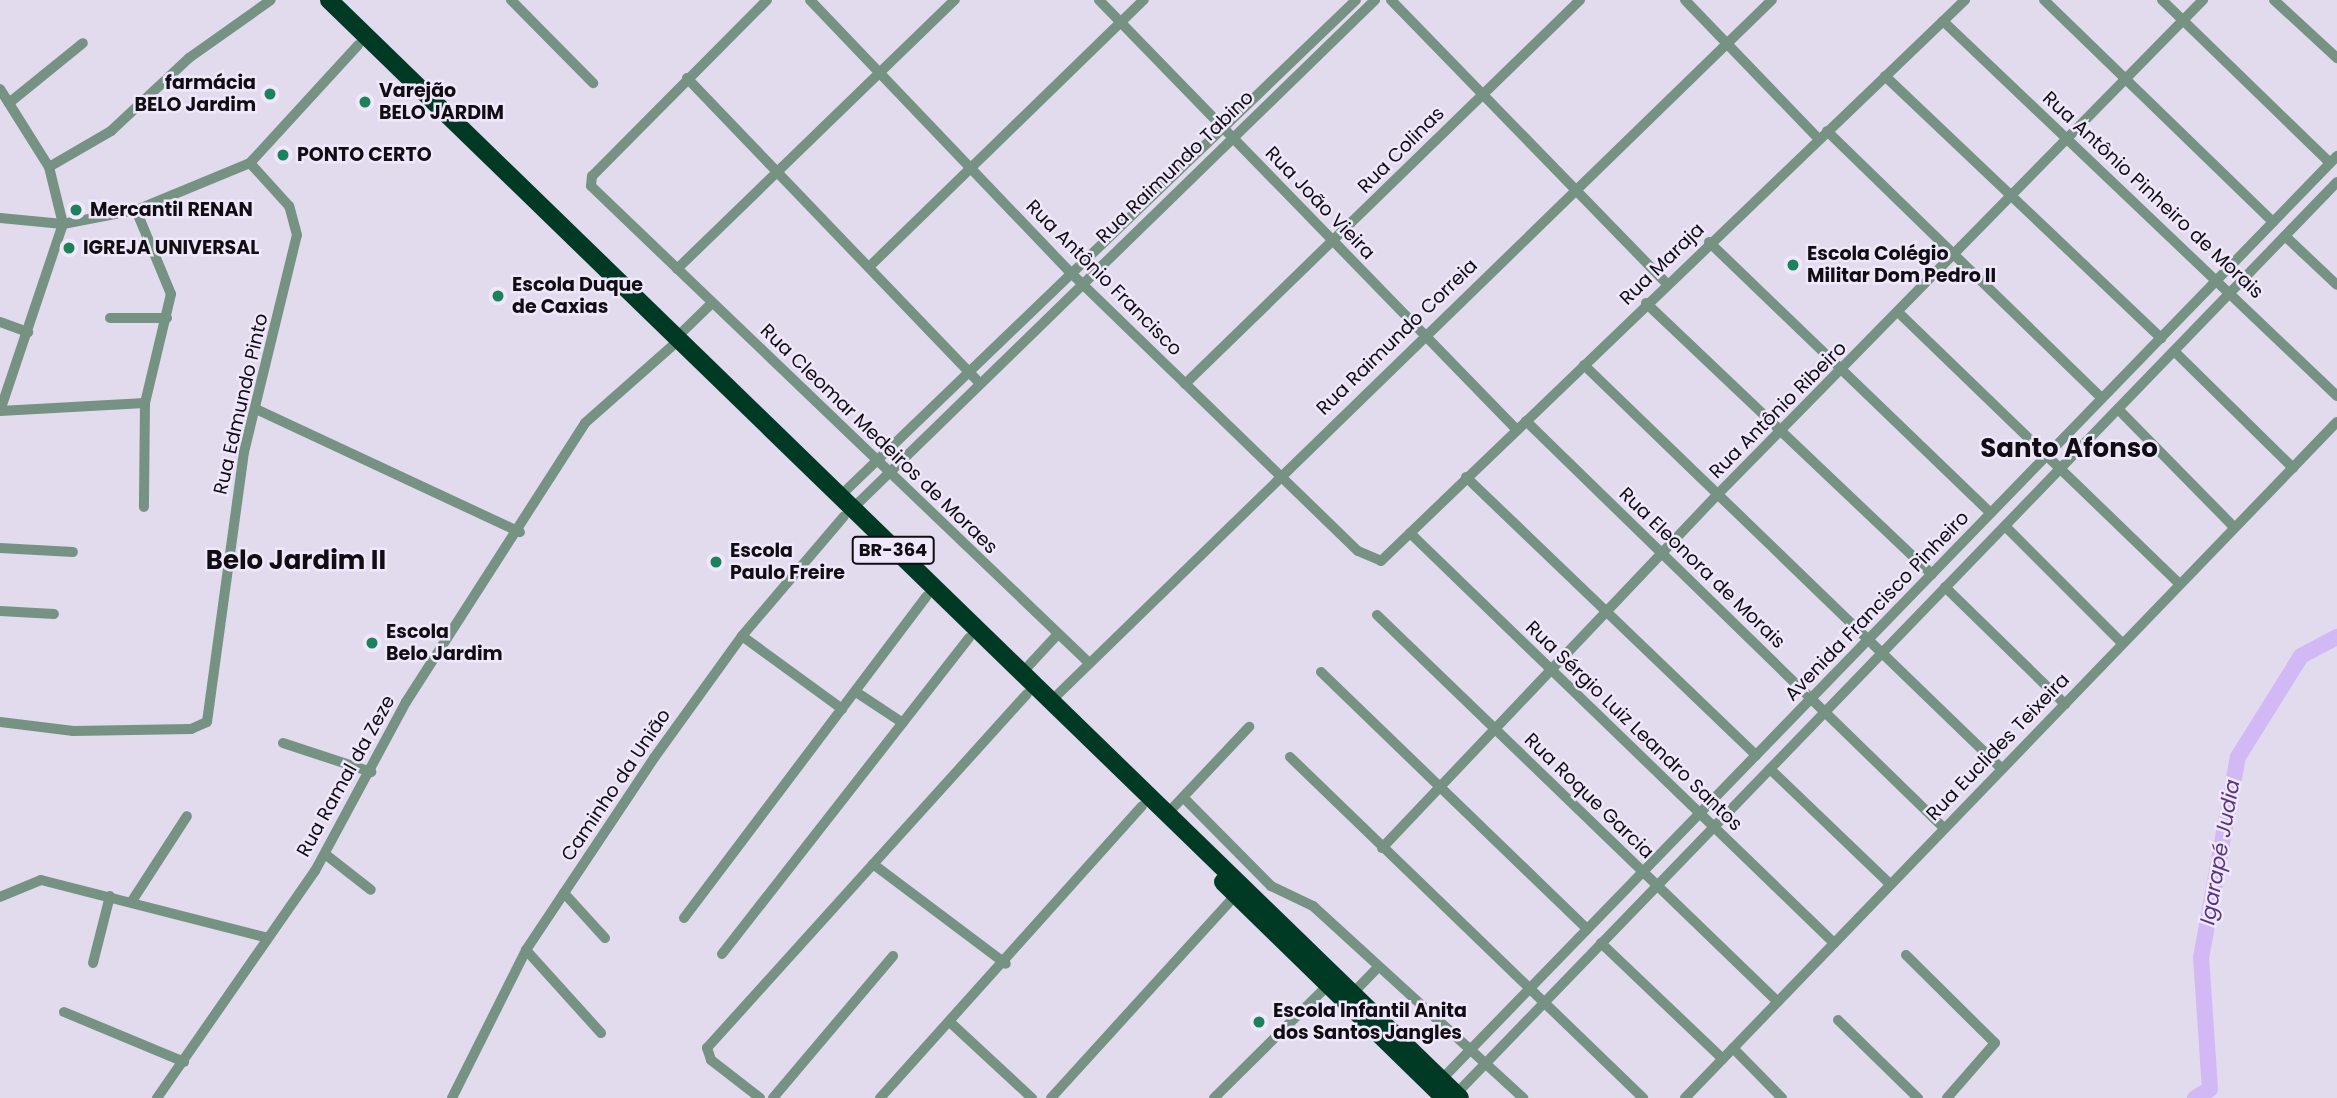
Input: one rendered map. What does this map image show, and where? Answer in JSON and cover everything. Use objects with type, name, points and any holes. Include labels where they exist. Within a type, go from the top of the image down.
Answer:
[{"type":"highway","name":"BR-364","points":[[313,0],[1167,814],[1306,955],[1326,987],[1442,1079],[1453,1097]]},
{"type":"highway","name":"BR-364","points":[[329,0],[674,342]]},
{"type":"highway","name":"BR-364","points":[[845,507],[969,638],[1236,895],[1306,955],[1355,991],[1391,1038],[1453,1097]]},
{"type":"street","points":[[49,167],[111,131],[189,58],[271,0]]},
{"type":"street","points":[[511,0],[593,83]]},
{"type":"street","points":[[767,0],[687,78],[870,266],[979,383]]},
{"type":"street","name":"Rua Antônio Francisco","points":[[810,0],[1072,274],[1185,384],[1364,555],[1386,557]]},
{"type":"street","points":[[677,269],[955,0]]},
{"type":"street","name":"Rua João Vieira","points":[[1099,0],[1517,430]]},
{"type":"street","points":[[870,266],[1144,0]]},
{"type":"street","name":"Rua Raimundo Tabino","points":[[845,507],[875,462],[1356,0]]},
{"type":"street","name":"Rua Raimundo Tabino","points":[[845,507],[888,474],[1080,282],[1375,0]]},
{"type":"street","points":[[1391,0],[1666,283]]},
{"type":"street","name":"Rua Colinas","points":[[1185,384],[1580,0]]},
{"type":"street","points":[[1685,0],[1818,138]]},
{"type":"street","name":"Rua Raimundo Correia","points":[[1049,703],[1087,661],[1772,0]]},
{"type":"street","name":"Rua Maraja","points":[[1386,557],[1666,283],[1965,0]]},
{"type":"street","points":[[2044,0],[2273,222]]},
{"type":"street","points":[[2162,0],[2334,160]]},
{"type":"street","name":"Rua Antônio Ribeiro","points":[[1382,848],[1717,495],[1955,257],[2203,0]]},
{"type":"street","points":[[2274,0],[2337,58]]},
{"type":"street","name":"Rua Antônio Pinheiro de Morais","points":[[1943,21],[2218,279],[2337,396]]},
{"type":"street","points":[[9,103],[83,43]]},
{"type":"street","points":[[0,218],[63,224],[136,210],[250,163],[358,45]]},
{"type":"street","points":[[1885,76],[2161,338]]},
{"type":"street","name":"Rua Cleomar Medeiros de Moraes","points":[[687,78],[590,181],[710,304],[1087,661]]},
{"type":"street","points":[[0,89],[49,167],[63,224],[0,411],[145,403]]},
{"type":"street","points":[[1827,131],[2102,398]]},
{"type":"street","name":"Avenida Francisco Pinheiro","points":[[1442,1079],[2334,160]]},
{"type":"street","name":"Rua Edmundo Pinto","points":[[0,722],[73,731],[191,729],[205,725],[209,713],[235,503],[258,410],[297,225],[289,206],[250,163]]},
{"type":"street","name":"Avenida Francisco Pinheiro","points":[[1453,1097],[2337,182]]},
{"type":"street","points":[[136,210],[170,287],[167,318],[145,403],[144,506]]},
{"type":"street","points":[[1138,210],[1146,219]]},
{"type":"street","points":[[2285,236],[2337,285]]},
{"type":"street","points":[[1709,243],[1991,513]]},
{"type":"street","points":[[1646,303],[1932,574]]},
{"type":"street","name":"Rua Ramal da Zeze","points":[[157,1098],[325,855],[430,664],[520,532],[592,413],[674,342],[710,304]]},
{"type":"street","points":[[1899,313],[2179,583]]},
{"type":"street","points":[[110,318],[167,318]]},
{"type":"street","points":[[0,321],[28,332]]},
{"type":"street","points":[[2174,351],[2293,468]]},
{"type":"street","points":[[1584,365],[2001,768]]},
{"type":"street","points":[[2118,409],[2234,527]]},
{"type":"street","points":[[258,410],[520,532]]},
{"type":"street","name":"Rua Eleonora de Morais","points":[[1526,421],[1944,828]]},
{"type":"street","name":"Rua Euclides Teixeira","points":[[1685,1098],[2337,422]]},
{"type":"street","points":[[1466,477],[1756,755]]},
{"type":"street","name":"Caminho da União","points":[[452,1098],[526,950],[743,636],[845,507]]},
{"type":"street","points":[[2004,526],[2122,643]]},
{"type":"street","name":"Rua Sérgio Luiz Leandro Santos","points":[[1410,533],[1834,943]]},
{"type":"street","points":[[0,548],[73,552]]},
{"type":"street","points":[[1945,587],[2065,704]]},
{"type":"street","points":[[684,918],[927,596]]},
{"type":"street","points":[[0,611],[54,614]]},
{"type":"street","name":"Rua Roque Garcia","points":[[1377,615],[1778,1002]]},
{"type":"street","points":[[1020,676],[1058,634]]},
{"type":"street","points":[[743,636],[842,709]]},
{"type":"street","points":[[722,954],[969,638]]},
{"type":"street","points":[[1321,672],[1587,929]]},
{"type":"street","points":[[856,692],[903,723]]},
{"type":"street","points":[[760,1098],[714,1062],[706,1051],[1027,694]]},
{"type":"street","points":[[1167,814],[1249,727]]},
{"type":"street","points":[[284,743],[371,772]]},
{"type":"street","points":[[1290,757],[1643,1098]]},
{"type":"street","points":[[1770,769],[1890,884]]},
{"type":"street","points":[[1184,798],[1271,886],[1314,906],[1377,968],[1472,1047],[1523,1098]]},
{"type":"street","points":[[880,1098],[952,1024],[1143,806]]},
{"type":"street","points":[[132,901],[187,816]]},
{"type":"street","points":[[325,855],[371,890]]},
{"type":"street","points":[[873,864],[1006,964]]},
{"type":"street","points":[[0,897],[41,880],[132,901],[268,938]]},
{"type":"street","points":[[564,893],[605,938]]},
{"type":"street","points":[[1051,1098],[1236,895]]},
{"type":"street","points":[[93,963],[110,896]]},
{"type":"street","points":[[1601,943],[1723,1059]]},
{"type":"street","points":[[526,950],[601,1033]]},
{"type":"street","points":[[773,1098],[893,956]]},
{"type":"street","points":[[1906,956],[1992,1038],[1995,1048],[1947,1098]]},
{"type":"street","points":[[1355,991],[1377,968]]},
{"type":"street","points":[[1214,1098],[1326,987]]},
{"type":"street","points":[[64,1012],[184,1062]]},
{"type":"street","points":[[1838,1020],[1918,1098]]},
{"type":"street","points":[[952,1024],[1032,1098]]},
{"type":"street","points":[[1732,1048],[1782,1098]]},
{"type":"waterway","name":"Igarapé Judia","points":[[2195,1098],[2210,1089],[2201,958],[2238,757],[2301,656],[2337,637]]},
{"type":"place","name":"farmácia BELO Jardim","points":[[270,94]]},
{"type":"place","name":"Varejão BELO JARDIM","points":[[365,102]]},
{"type":"place","name":"PONTO CERTO","points":[[283,155]]},
{"type":"place","name":"Mercantil RENAN","points":[[76,210]]},
{"type":"place","name":"IGREJA UNIVERSAL","points":[[69,248]]},
{"type":"place","name":"Escola Colégio Militar Dom Pedro II","points":[[1793,265]]},
{"type":"place","name":"Escola Duque de Caxias","points":[[498,296]]},
{"type":"place","name":"Escola Paulo Freire","points":[[716,562]]},
{"type":"place","name":"Escola Belo Jardim","points":[[372,643]]},
{"type":"place","name":"Escola Infantil Anita dos Santos Jangles","points":[[1259,1022]]},
{"type":"district","name":"Santo Afonso","points":[[2069,449]]},
{"type":"district","name":"Belo Jardim II","points":[[296,561]]}]
